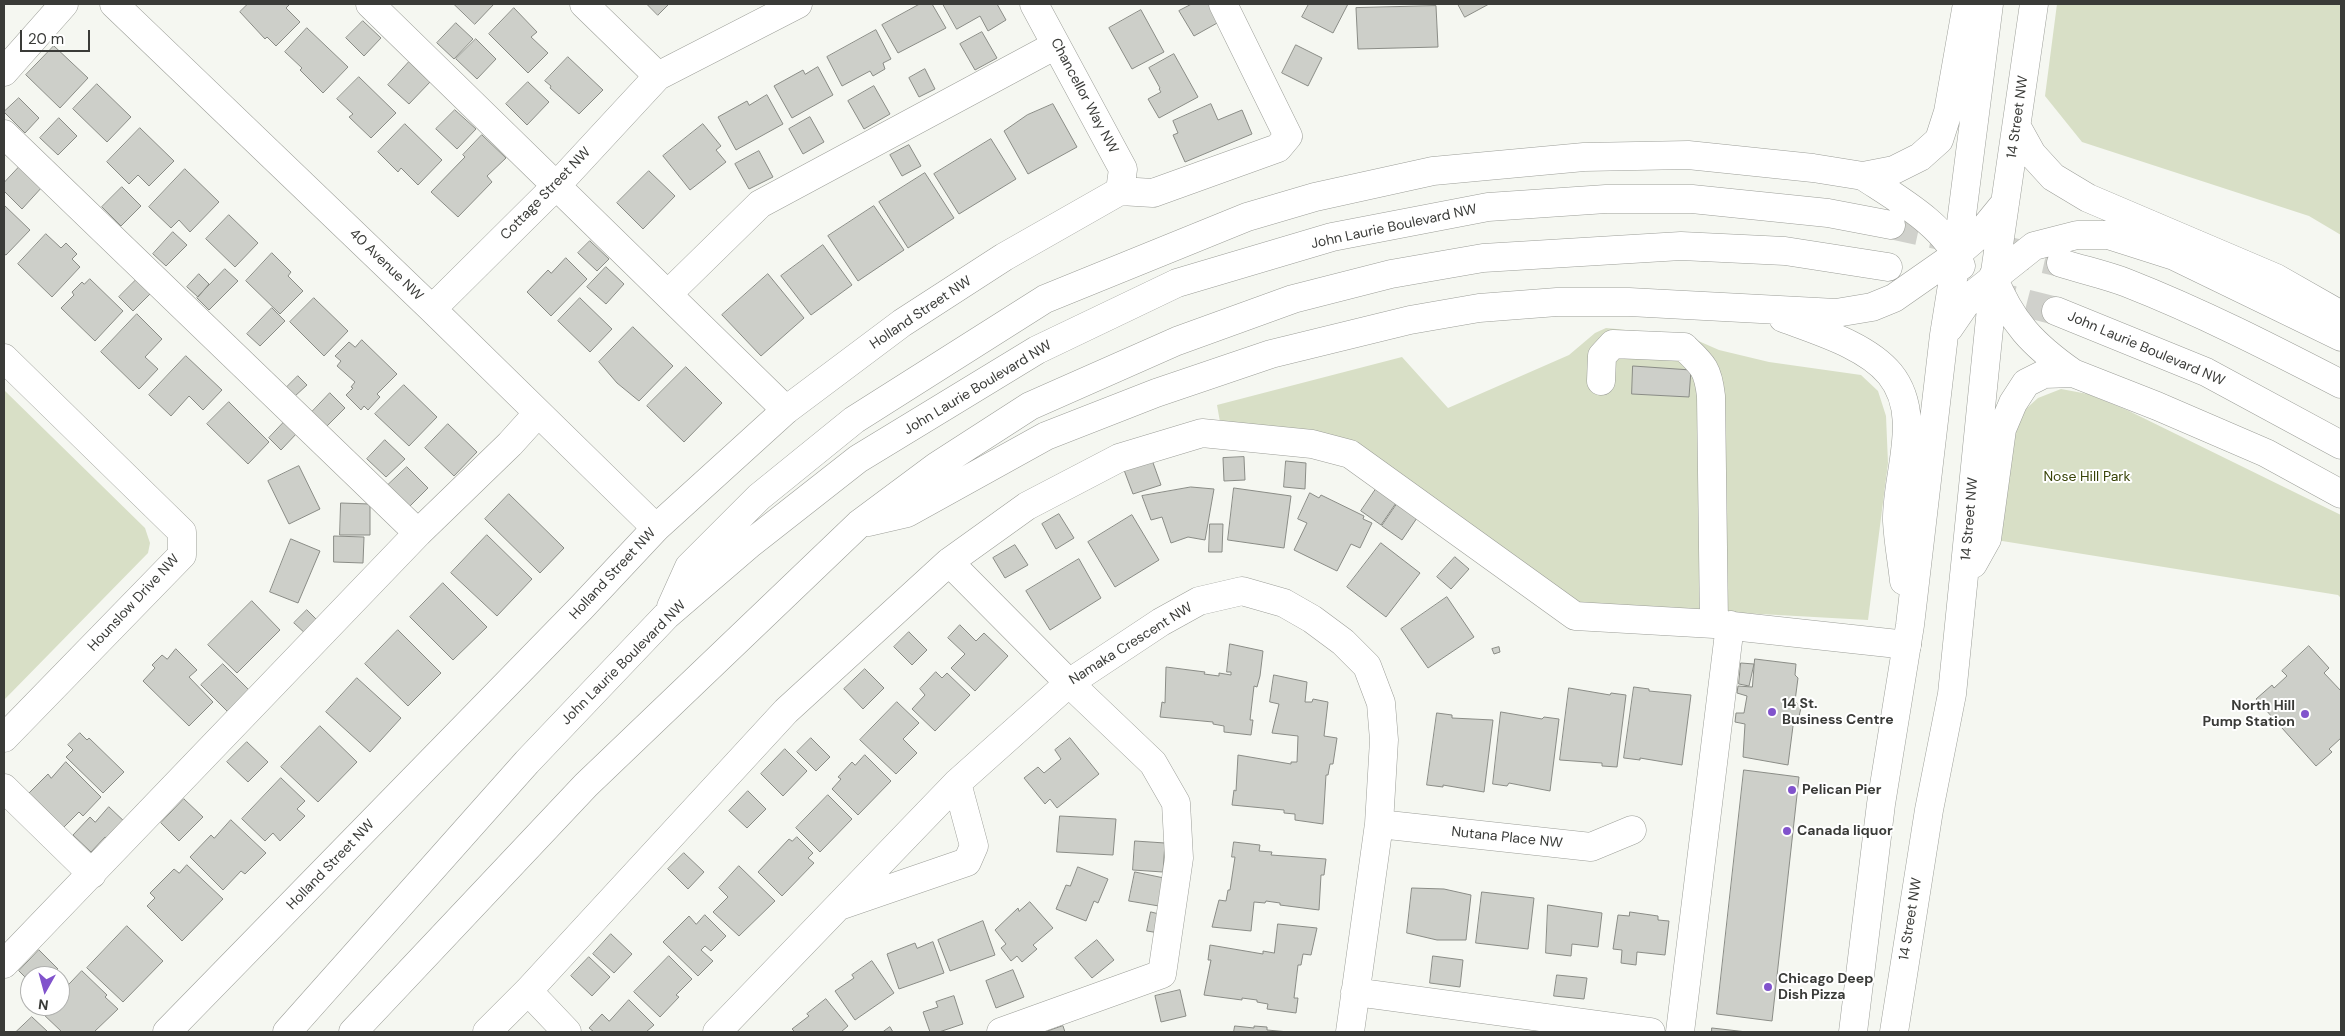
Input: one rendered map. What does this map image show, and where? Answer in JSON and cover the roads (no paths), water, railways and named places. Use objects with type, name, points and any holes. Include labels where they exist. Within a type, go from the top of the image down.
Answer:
[{"type":"main road","points":[[4,72],[64,4]]},
{"type":"main road","name":"40 Avenue NW","points":[[114,4],[432,309],[656,528]]},
{"type":"main road","points":[[370,4],[786,410]]},
{"type":"main road","points":[[584,4],[658,76],[798,4]]},
{"type":"main road","name":"Chancellor Way NW","points":[[1034,4],[1123,169],[1120,191]]},
{"type":"main road","points":[[1120,191],[1153,193],[1278,148],[1288,136],[1223,4]]},
{"type":"main road","points":[[666,616],[689,567],[759,497],[854,420],[1045,299],[1247,217],[1315,197],[1433,171],[1584,157],[1688,155],[1813,168],[1863,176],[1894,170],[1920,157],[1939,140],[1948,112],[1967,4]]},
{"type":"main road","points":[[1852,1032],[1881,804],[1908,635],[1944,335],[1957,254],[1989,4]]},
{"type":"main road","name":"14 Street NW","points":[[1894,1032],[1929,810],[1952,694],[1994,279],[2034,4]]},
{"type":"main road","points":[[668,294],[760,204],[1056,45]]},
{"type":"main road","name":"Cottage Street NW","points":[[432,309],[557,185],[658,76]]},
{"type":"main road","points":[[2017,127],[2032,154],[2053,177],[2088,198],[2276,278],[2341,315]]},
{"type":"main road","points":[[4,134],[418,533]]},
{"type":"main road","points":[[1863,176],[1924,218],[1957,254],[1987,343]]},
{"type":"main road","name":"Holland Street NW","points":[[167,1032],[581,608],[656,528],[786,410],[902,323],[1004,257],[1120,191]]},
{"type":"main road","name":"John Laurie Boulevard NW","points":[[287,1032],[527,762],[666,616],[751,543],[858,460],[1037,350],[1177,283],[1332,237],[1488,207],[1606,199],[1692,199],[1828,212],[1891,224]]},
{"type":"main road","points":[[1964,200],[1994,279],[2019,327],[2045,354],[2073,373],[2157,406],[2266,453],[2341,494]]},
{"type":"main road","points":[[859,524],[907,513],[1046,436],[1156,393],[1271,354],[1401,323],[1479,308],[1557,302],[1666,304],[1836,313],[1872,307],[1894,298],[1957,254],[1978,236],[2005,203]]},
{"type":"main road","points":[[1944,335],[1971,296],[2034,246],[2077,234],[2108,235],[2174,256],[2341,337]]},
{"type":"main road","points":[[353,1032],[586,786],[859,524],[937,466],[1030,406],[1177,341],[1284,302],[1391,274],[1483,258],[1681,246],[1785,251],[1888,267]]},
{"type":"main road","points":[[2061,263],[2125,282],[2192,310],[2265,344],[2341,384]]},
{"type":"main road","points":[[1765,310],[1858,349],[1889,373],[1903,394],[1908,420],[1897,520],[1908,635]]},
{"type":"main road","name":"John Laurie Boulevard NW","points":[[2056,311],[2206,372],[2341,445]]},
{"type":"main road","points":[[1601,381],[1602,356],[1614,344],[1684,347],[1701,362],[1709,376],[1722,624],[1680,1032]]},
{"type":"main road","name":"Hounslow Drive NW","points":[[4,358],[182,532],[182,555],[4,738]]},
{"type":"main road","points":[[1964,580],[1987,539],[2002,429],[2013,403],[2026,383],[2044,374],[2073,373]]},
{"type":"main road","points":[[4,964],[418,533],[510,444],[538,413]]},
{"type":"main road","points":[[487,1032],[528,991],[786,711],[949,562],[1027,506],[1119,458],[1202,433],[1312,444],[1350,454],[1575,616],[1908,635]]},
{"type":"main road","points":[[949,562],[1069,683],[1153,764],[1176,803],[1179,858],[1162,974],[1001,1032]]},
{"type":"main road","name":"Namaka Crescent NW","points":[[717,1032],[957,783],[1069,683],[1161,622],[1199,601],[1242,591],[1284,603],[1343,642],[1367,666],[1381,703],[1384,740],[1380,824],[1350,1032]]},
{"type":"main road","name":"Namaka Crescent NW","points":[[837,907],[967,862],[974,846],[957,783]]},
{"type":"main road","points":[[4,788],[92,874]]},
{"type":"main road","name":"Nutana Place NW","points":[[1380,824],[1591,847],[1632,830]]},
{"type":"main road","points":[[528,991],[568,1032]]},
{"type":"main road","points":[[1355,992],[1651,1032]]},
{"type":"tunnel","points":[[1891,225],[1955,239]]},
{"type":"tunnel","points":[[2004,250],[2061,263]]},
{"type":"tunnel","points":[[1986,293],[2056,311]]},
{"type":"place","name":"14 St. Business Centre","points":[[1772,712]]},
{"type":"place","name":"North Hill Pump Station","points":[[2305,714]]},
{"type":"place","name":"Pelican Pier","points":[[1792,790]]},
{"type":"place","name":"Canada liquor","points":[[1787,831]]},
{"type":"place","name":"Chicago Deep Dish Pizza","points":[[1768,987]]},
{"type":"park label","name":"Nose Hill Park","points":[[2087,477]]}]
